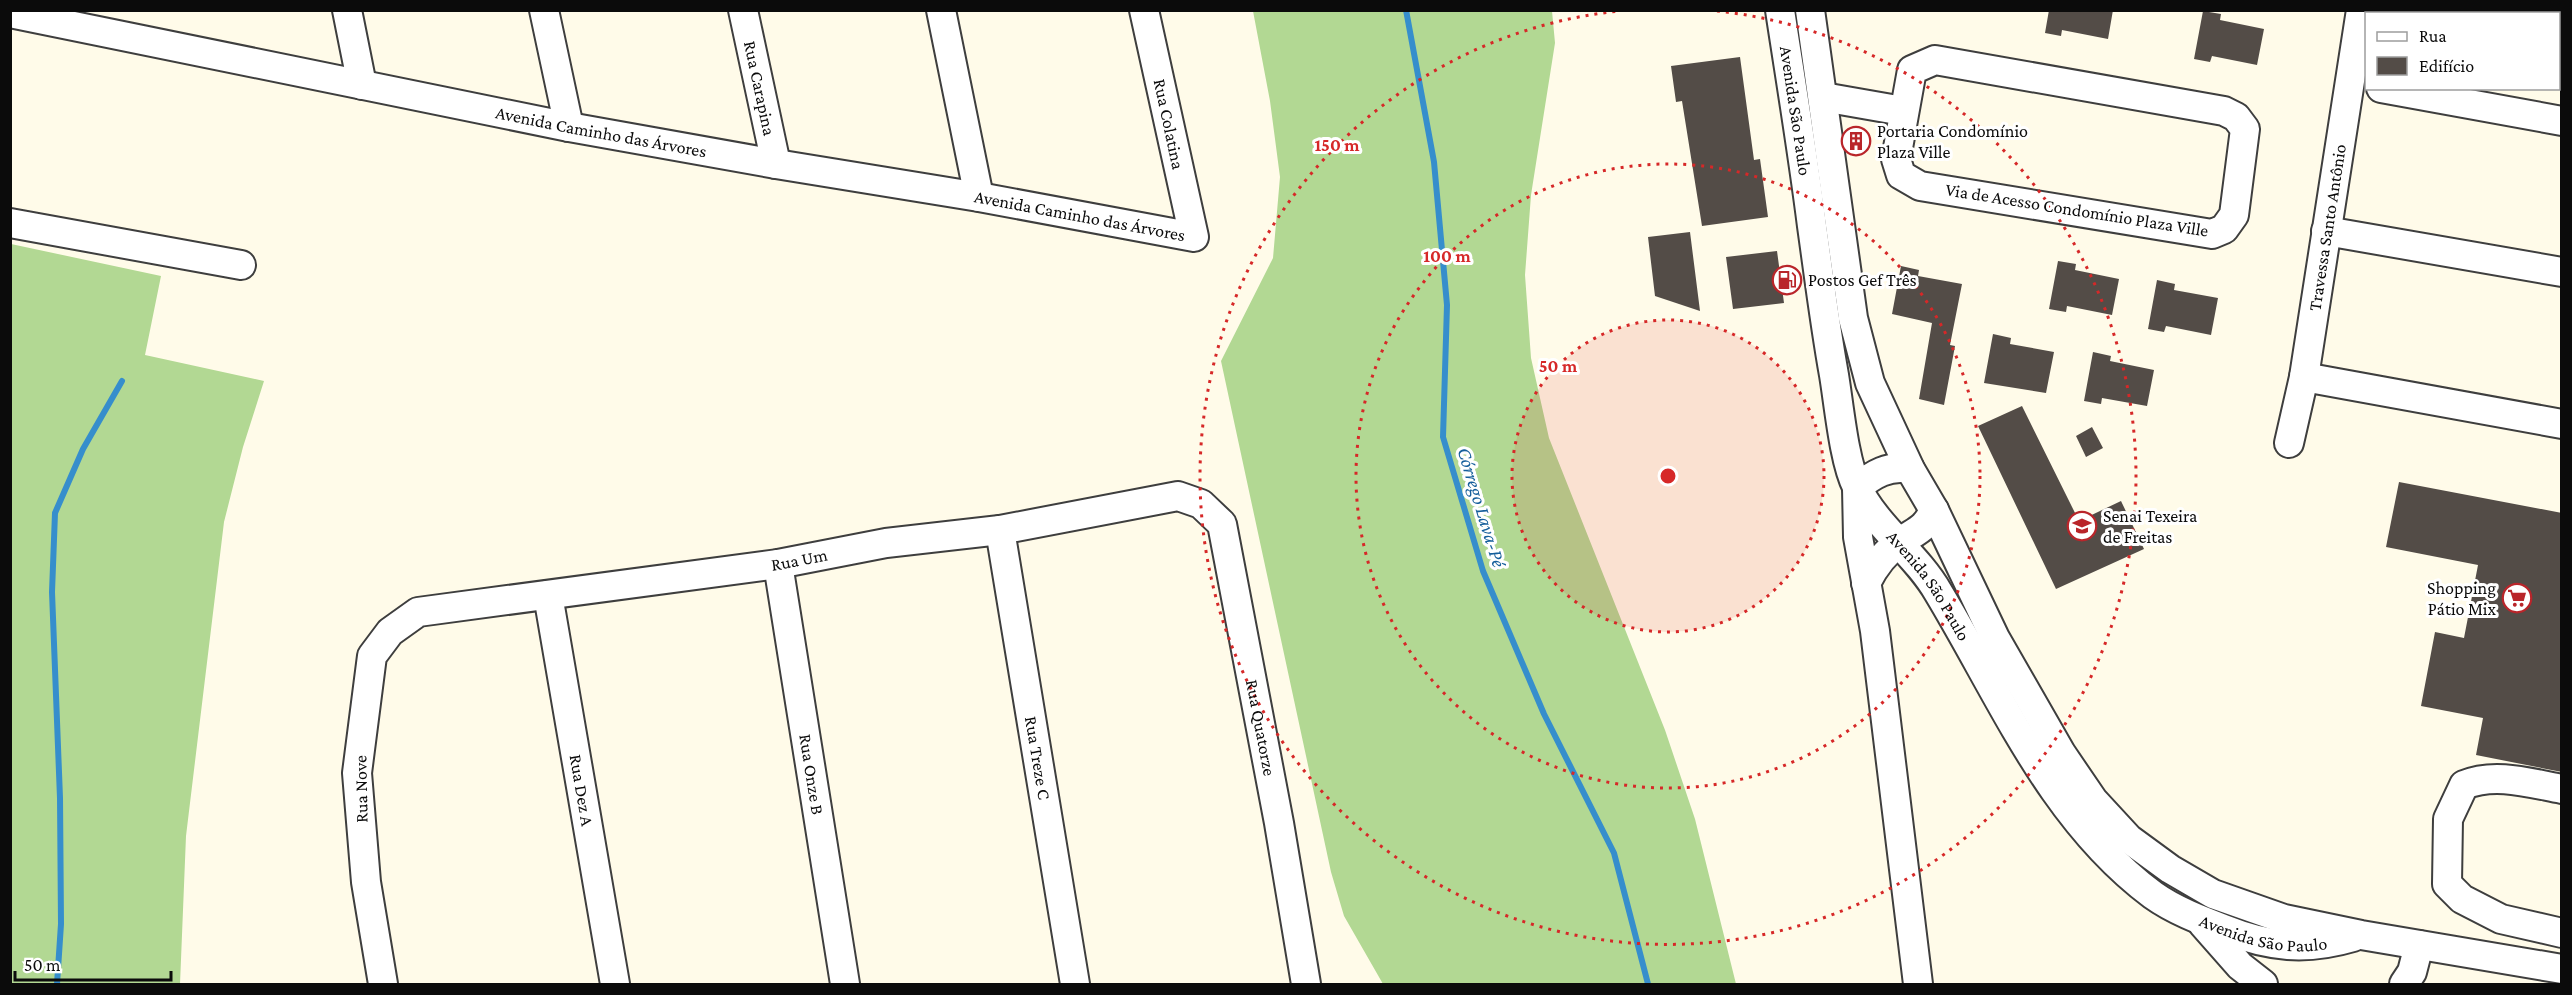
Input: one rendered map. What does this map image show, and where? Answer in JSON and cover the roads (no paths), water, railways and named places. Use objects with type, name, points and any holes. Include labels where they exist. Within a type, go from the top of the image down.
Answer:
[{"type":"street","points":[[347,10],[362,85]]},
{"type":"street","points":[[544,10],[569,127]]},
{"type":"street","name":"Rua Carapina","points":[[743,10],[776,164]]},
{"type":"street","points":[[941,10],[979,197]]},
{"type":"street","name":"Rua Colatina","points":[[1144,10],[1194,237]]},
{"type":"street","name":"Avenida São Paulo","points":[[1780,10],[1824,318],[1850,462],[1857,488],[1874,513],[1936,589],[2040,770],[2070,813],[2110,858],[2155,896],[2199,920],[2247,938],[2288,947],[2327,945],[2361,935]]},
{"type":"street","name":"Avenida São Paulo","points":[[1810,10],[1853,318],[1870,383],[1910,469],[1935,510],[1995,638],[2061,753],[2093,800],[2129,839],[2170,869],[2213,894],[2284,919],[2361,935],[2562,969]]},
{"type":"street","name":"Travessa Santo Antônio","points":[[2289,442],[2304,377],[2326,231],[2359,85],[2361,10]]},
{"type":"street","name":"Avenida Caminho das Árvores","points":[[10,13],[569,127],[979,197],[1194,237]]},
{"type":"street","name":"Via de Acesso Condomínio Plaza Ville","points":[[1935,60],[2224,111],[2236,117],[2245,129],[2234,215],[2224,230],[2212,234],[1920,186],[1901,175],[1896,159],[1903,111],[1912,70],[1935,60]]},
{"type":"street","points":[[2392,90],[2562,121]]},
{"type":"street","points":[[1823,97],[1903,111]]},
{"type":"street","points":[[10,223],[241,265]]},
{"type":"street","points":[[2326,231],[2562,272]]},
{"type":"street","points":[[2304,377],[2562,424]]},
{"type":"street","points":[[1910,469],[1900,467],[1880,472],[1857,488],[1858,537],[1875,632],[1918,984]]},
{"type":"street","name":"Rua Um","points":[[418,612],[778,564],[886,543],[1000,530],[1178,496]]},
{"type":"street","name":"Rua Quatorze","points":[[1178,496],[1201,504],[1221,524],[1280,823],[1306,984]]},
{"type":"street","points":[[1866,583],[1875,566],[1899,542],[1928,524],[1935,510]]},
{"type":"street","name":"Rua Treze C","points":[[1000,530],[1075,984]]},
{"type":"street","name":"Rua Onze B","points":[[778,564],[845,984]]},
{"type":"street","name":"Rua Dez A","points":[[548,595],[615,984]]},
{"type":"street","name":"Rua Nove","points":[[383,984],[366,882],[357,773],[372,656],[390,632],[418,612]]},
{"type":"street","points":[[2562,789],[2506,779],[2477,780],[2464,785],[2448,819],[2447,884],[2462,899],[2501,919],[2562,933]]},
{"type":"street","points":[[2199,920],[2240,966],[2263,984]]},
{"type":"street","points":[[2404,984],[2412,972],[2419,945]]},
{"type":"waterway","name":"Córrego Lava-Pé","points":[[1406,10],[1434,162],[1447,305],[1443,437],[1483,571],[1544,714],[1614,853],[1648,984]]},
{"type":"waterway","points":[[57,984],[61,924],[60,798],[52,592],[55,513],[83,449],[122,381]]},
{"type":"place","name":"Portaria Condomínio Plaza Ville","points":[[1856,141]]},
{"type":"place","name":"Postos Gef Três","points":[[1787,280]]},
{"type":"place","name":"Senai Texeira de Freitas","points":[[2082,526]]},
{"type":"place","name":"Shopping Pátio Mix","points":[[2517,598]]}]
